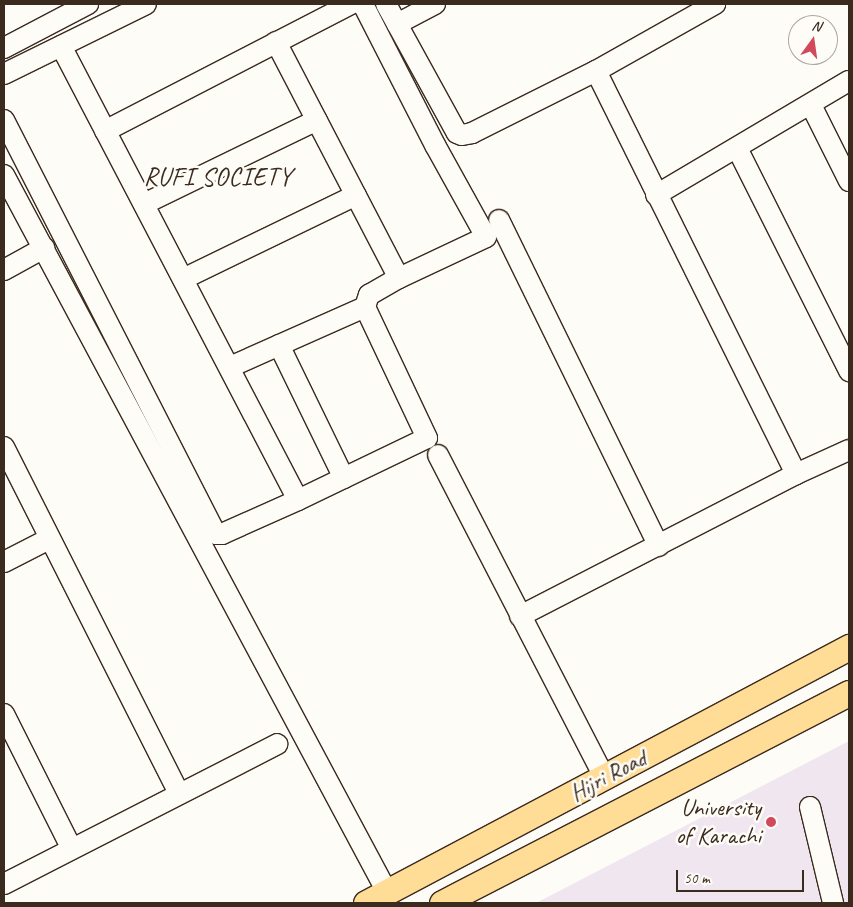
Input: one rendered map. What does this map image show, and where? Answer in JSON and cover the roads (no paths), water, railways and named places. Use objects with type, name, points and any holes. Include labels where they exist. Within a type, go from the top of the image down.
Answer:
[{"type":"main road","name":"Hijri Road","points":[[376,898],[605,778],[849,646]]},
{"type":"main road","name":"Hijri Road","points":[[442,903],[849,693]]},
{"type":"street","points":[[4,48],[88,4]]},
{"type":"street","points":[[4,74],[61,46],[115,11],[146,4]]},
{"type":"street","points":[[105,131],[351,4]]},
{"type":"street","points":[[4,120],[216,534],[222,534],[427,438],[365,307],[369,296],[399,278],[486,237],[363,4]]},
{"type":"street","points":[[386,4],[457,133],[462,135],[472,133],[596,71],[715,4]]},
{"type":"street","points":[[397,24],[435,4]]},
{"type":"street","points":[[276,42],[399,278]]},
{"type":"street","points":[[61,46],[298,500]]},
{"type":"street","points":[[596,71],[796,474]]},
{"type":"street","points":[[656,195],[849,82]]},
{"type":"street","points":[[811,105],[849,181]]},
{"type":"street","points":[[144,204],[317,120]]},
{"type":"street","points":[[737,148],[849,371]]},
{"type":"street","points":[[4,175],[44,248],[376,898]]},
{"type":"street","points":[[184,279],[356,195]]},
{"type":"street","points":[[499,220],[659,546]]},
{"type":"street","points":[[4,270],[44,248]]},
{"type":"street","points":[[230,367],[365,307]]},
{"type":"street","points":[[278,345],[344,478]]},
{"type":"street","points":[[4,447],[179,793]]},
{"type":"street","points":[[520,616],[796,474],[849,450]]},
{"type":"street","points":[[438,455],[605,778]]},
{"type":"street","points":[[4,562],[49,539]]},
{"type":"street","points":[[4,714],[72,849]]},
{"type":"street","points":[[4,884],[277,744]]},
{"type":"street","points":[[810,807],[833,903]]},
{"type":"place","name":"University of Karachi","points":[[771,822]]},
{"type":"district","name":"RUFI SOCIETY","points":[[218,177]]}]
